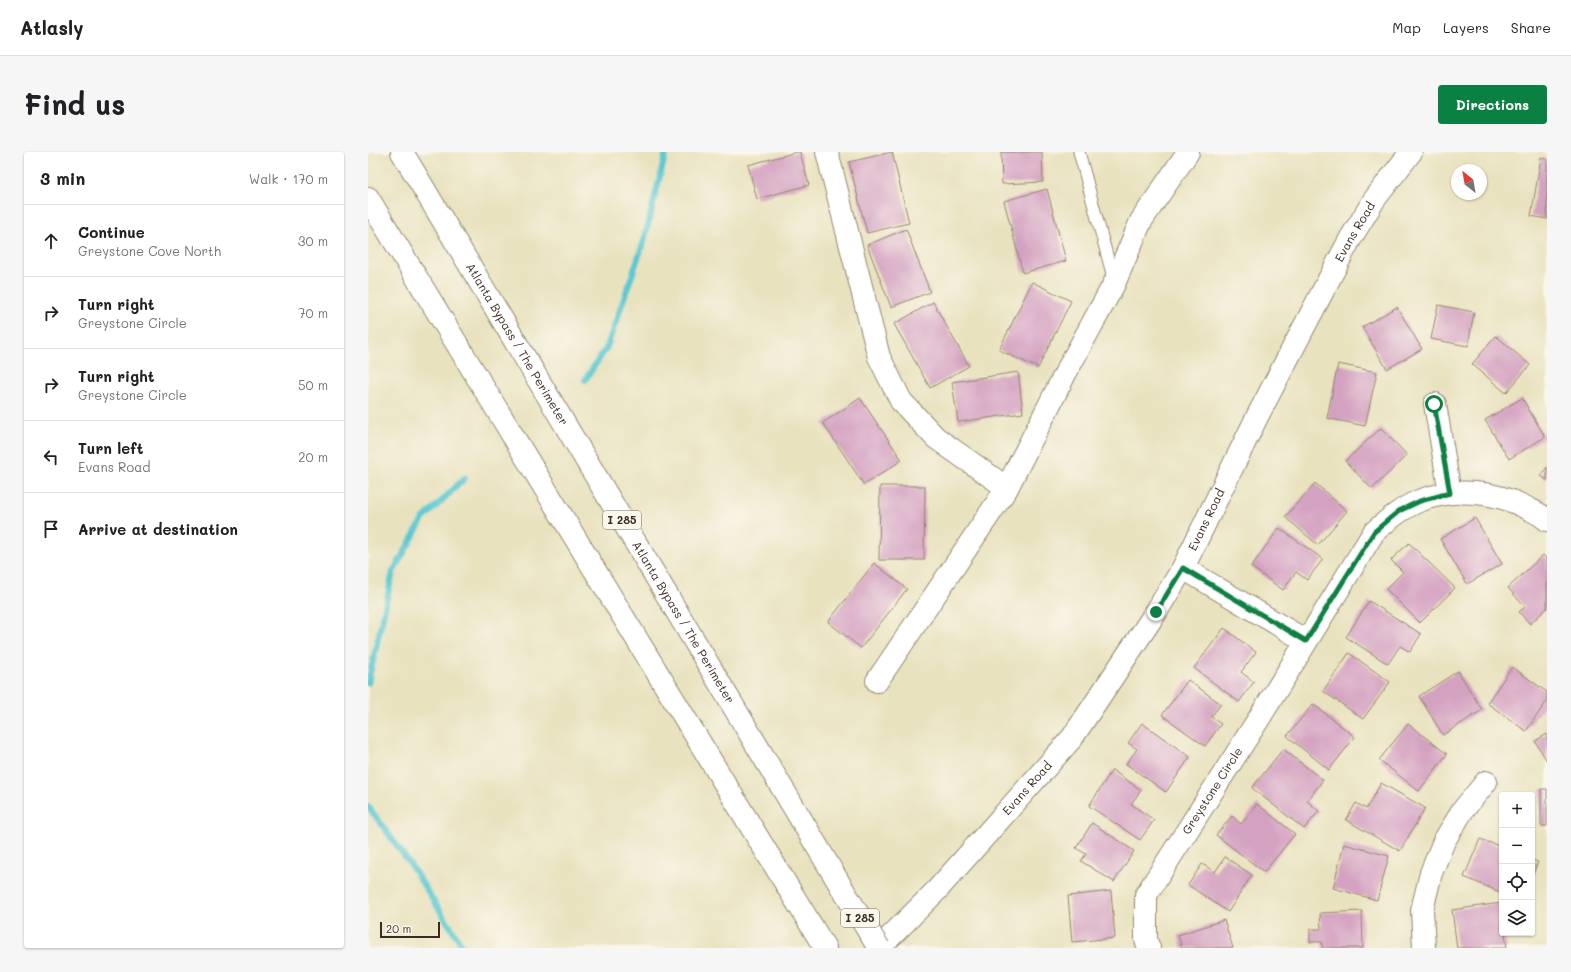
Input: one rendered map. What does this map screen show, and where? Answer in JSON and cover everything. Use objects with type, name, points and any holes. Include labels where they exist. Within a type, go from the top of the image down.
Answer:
[{"type":"main road","name":"Atlanta Bypass / The Perimeter","points":[[402,152],[879,948]]},
{"type":"main road","points":[[827,152],[879,358],[901,401],[936,438],[1007,488]]},
{"type":"main road","points":[[877,681],[1007,488],[1065,374],[1114,284],[1141,221],[1188,152]]},
{"type":"main road","name":"Evans Road","points":[[879,948],[937,890],[1072,738],[1156,612],[1183,568],[1257,417],[1348,241],[1374,200],[1411,152]]},
{"type":"main road","points":[[368,198],[825,948]]},
{"type":"main road","points":[[1434,404],[1450,493]]},
{"type":"main road","name":"Greystone Circle","points":[[1149,948],[1146,940],[1146,895],[1258,720],[1374,532],[1399,511],[1420,501],[1450,493],[1481,493],[1513,501],[1547,520]]},
{"type":"main road","points":[[1183,568],[1306,641]]},
{"type":"main road","points":[[1424,948],[1422,910],[1431,873],[1444,841],[1463,810],[1486,782]]},
{"type":"lane","points":[[1079,152],[1114,284]]},
{"type":"building","points":[[800,152],[809,185],[757,199],[748,165]]},
{"type":"building","points":[[892,152],[909,223],[867,233],[849,162]]},
{"type":"building","points":[[1001,152],[1042,152],[1043,182],[1002,184]]},
{"type":"building","points":[[1541,158],[1547,159],[1547,219],[1531,216]]},
{"type":"building","points":[[1047,189],[1066,261],[1023,273],[1004,201]]},
{"type":"building","points":[[906,229],[930,292],[891,307],[867,245]]},
{"type":"building","points":[[1032,282],[1071,301],[1038,368],[999,350]]},
{"type":"building","points":[[933,302],[969,366],[930,388],[894,324]]},
{"type":"building","points":[[1438,305],[1474,312],[1468,346],[1431,339]]},
{"type":"building","points":[[1397,307],[1422,349],[1387,369],[1362,327]]},
{"type":"building","points":[[1496,336],[1530,365],[1506,393],[1472,364]]},
{"type":"building","points":[[1338,364],[1377,372],[1365,426],[1327,418]]},
{"type":"building","points":[[1018,372],[1023,413],[958,422],[952,382]]},
{"type":"building","points":[[860,398],[902,460],[864,485],[823,423]]},
{"type":"building","points":[[1522,398],[1545,437],[1509,459],[1485,420]]},
{"type":"building","points":[[1381,428],[1407,455],[1372,489],[1345,461]]},
{"type":"building","points":[[1547,467],[1547,480],[1541,476]]},
{"type":"building","points":[[1315,483],[1347,511],[1318,545],[1285,517]]},
{"type":"building","points":[[880,486],[925,486],[924,560],[879,560]]},
{"type":"building","points":[[1475,518],[1502,564],[1467,584],[1440,539]]},
{"type":"building","points":[[1279,528],[1323,559],[1307,580],[1296,572],[1283,590],[1251,567]]},
{"type":"building","points":[[1409,543],[1455,588],[1420,623],[1386,589],[1403,572],[1391,560]]},
{"type":"building","points":[[1543,555],[1547,559],[1547,608],[1530,624],[1519,612],[1525,607],[1508,588]]},
{"type":"building","points":[[874,563],[907,589],[861,648],[828,622]]},
{"type":"building","points":[[1369,601],[1421,634],[1410,652],[1400,646],[1388,664],[1346,637]]},
{"type":"building","points":[[1224,628],[1256,652],[1241,672],[1254,682],[1239,702],[1194,668]]},
{"type":"building","points":[[1349,653],[1390,682],[1363,719],[1323,691]]},
{"type":"building","points":[[1512,667],[1547,692],[1547,701],[1526,731],[1487,703]]},
{"type":"building","points":[[1458,671],[1482,710],[1443,735],[1419,696]]},
{"type":"building","points":[[1188,680],[1221,704],[1211,717],[1221,724],[1205,746],[1162,715]]},
{"type":"building","points":[[1313,704],[1355,737],[1329,770],[1287,736]]},
{"type":"building","points":[[1142,723],[1190,757],[1166,792],[1126,764],[1137,749],[1128,743]]},
{"type":"building","points":[[1408,724],[1447,754],[1419,791],[1379,760]]},
{"type":"building","points":[[1547,734],[1547,761],[1535,741]]},
{"type":"building","points":[[1283,749],[1323,780],[1307,801],[1319,811],[1304,829],[1252,788]]},
{"type":"building","points":[[1112,770],[1141,790],[1131,804],[1154,820],[1140,840],[1089,806]]},
{"type":"building","points":[[1381,783],[1425,808],[1400,851],[1346,820],[1356,803],[1366,809]]},
{"type":"building","points":[[1541,789],[1547,789],[1547,826],[1541,826]]},
{"type":"building","points":[[1257,804],[1295,834],[1264,872],[1216,835],[1232,816],[1241,824]]},
{"type":"building","points":[[1092,823],[1134,851],[1114,882],[1081,861],[1086,854],[1076,848]]},
{"type":"building","points":[[1480,839],[1499,846],[1499,892],[1464,877]]},
{"type":"building","points":[[1344,844],[1389,856],[1377,900],[1333,888]]},
{"type":"building","points":[[1225,857],[1252,875],[1228,912],[1188,885],[1202,864],[1215,872]]},
{"type":"building","points":[[1535,861],[1538,862],[1535,870]]},
{"type":"building","points":[[1111,891],[1115,938],[1072,942],[1068,896]]},
{"type":"building","points":[[1499,903],[1499,936],[1505,936],[1507,948],[1457,948],[1452,910]]},
{"type":"building","points":[[1362,911],[1363,948],[1322,948],[1322,942],[1310,942],[1310,929],[1321,929],[1320,913]]},
{"type":"building","points":[[1224,920],[1233,948],[1182,948],[1178,935]]},
{"type":"waterway","points":[[585,380],[607,347],[644,241],[666,152]]},
{"type":"waterway","points":[[368,683],[393,572],[423,519],[465,478]]},
{"type":"waterway","points":[[368,806],[408,861],[464,948]]},
{"type":"route","points":[[1156,612],[1183,568],[1306,641],[1374,532],[1399,511],[1420,501],[1450,493],[1434,404]]}]
